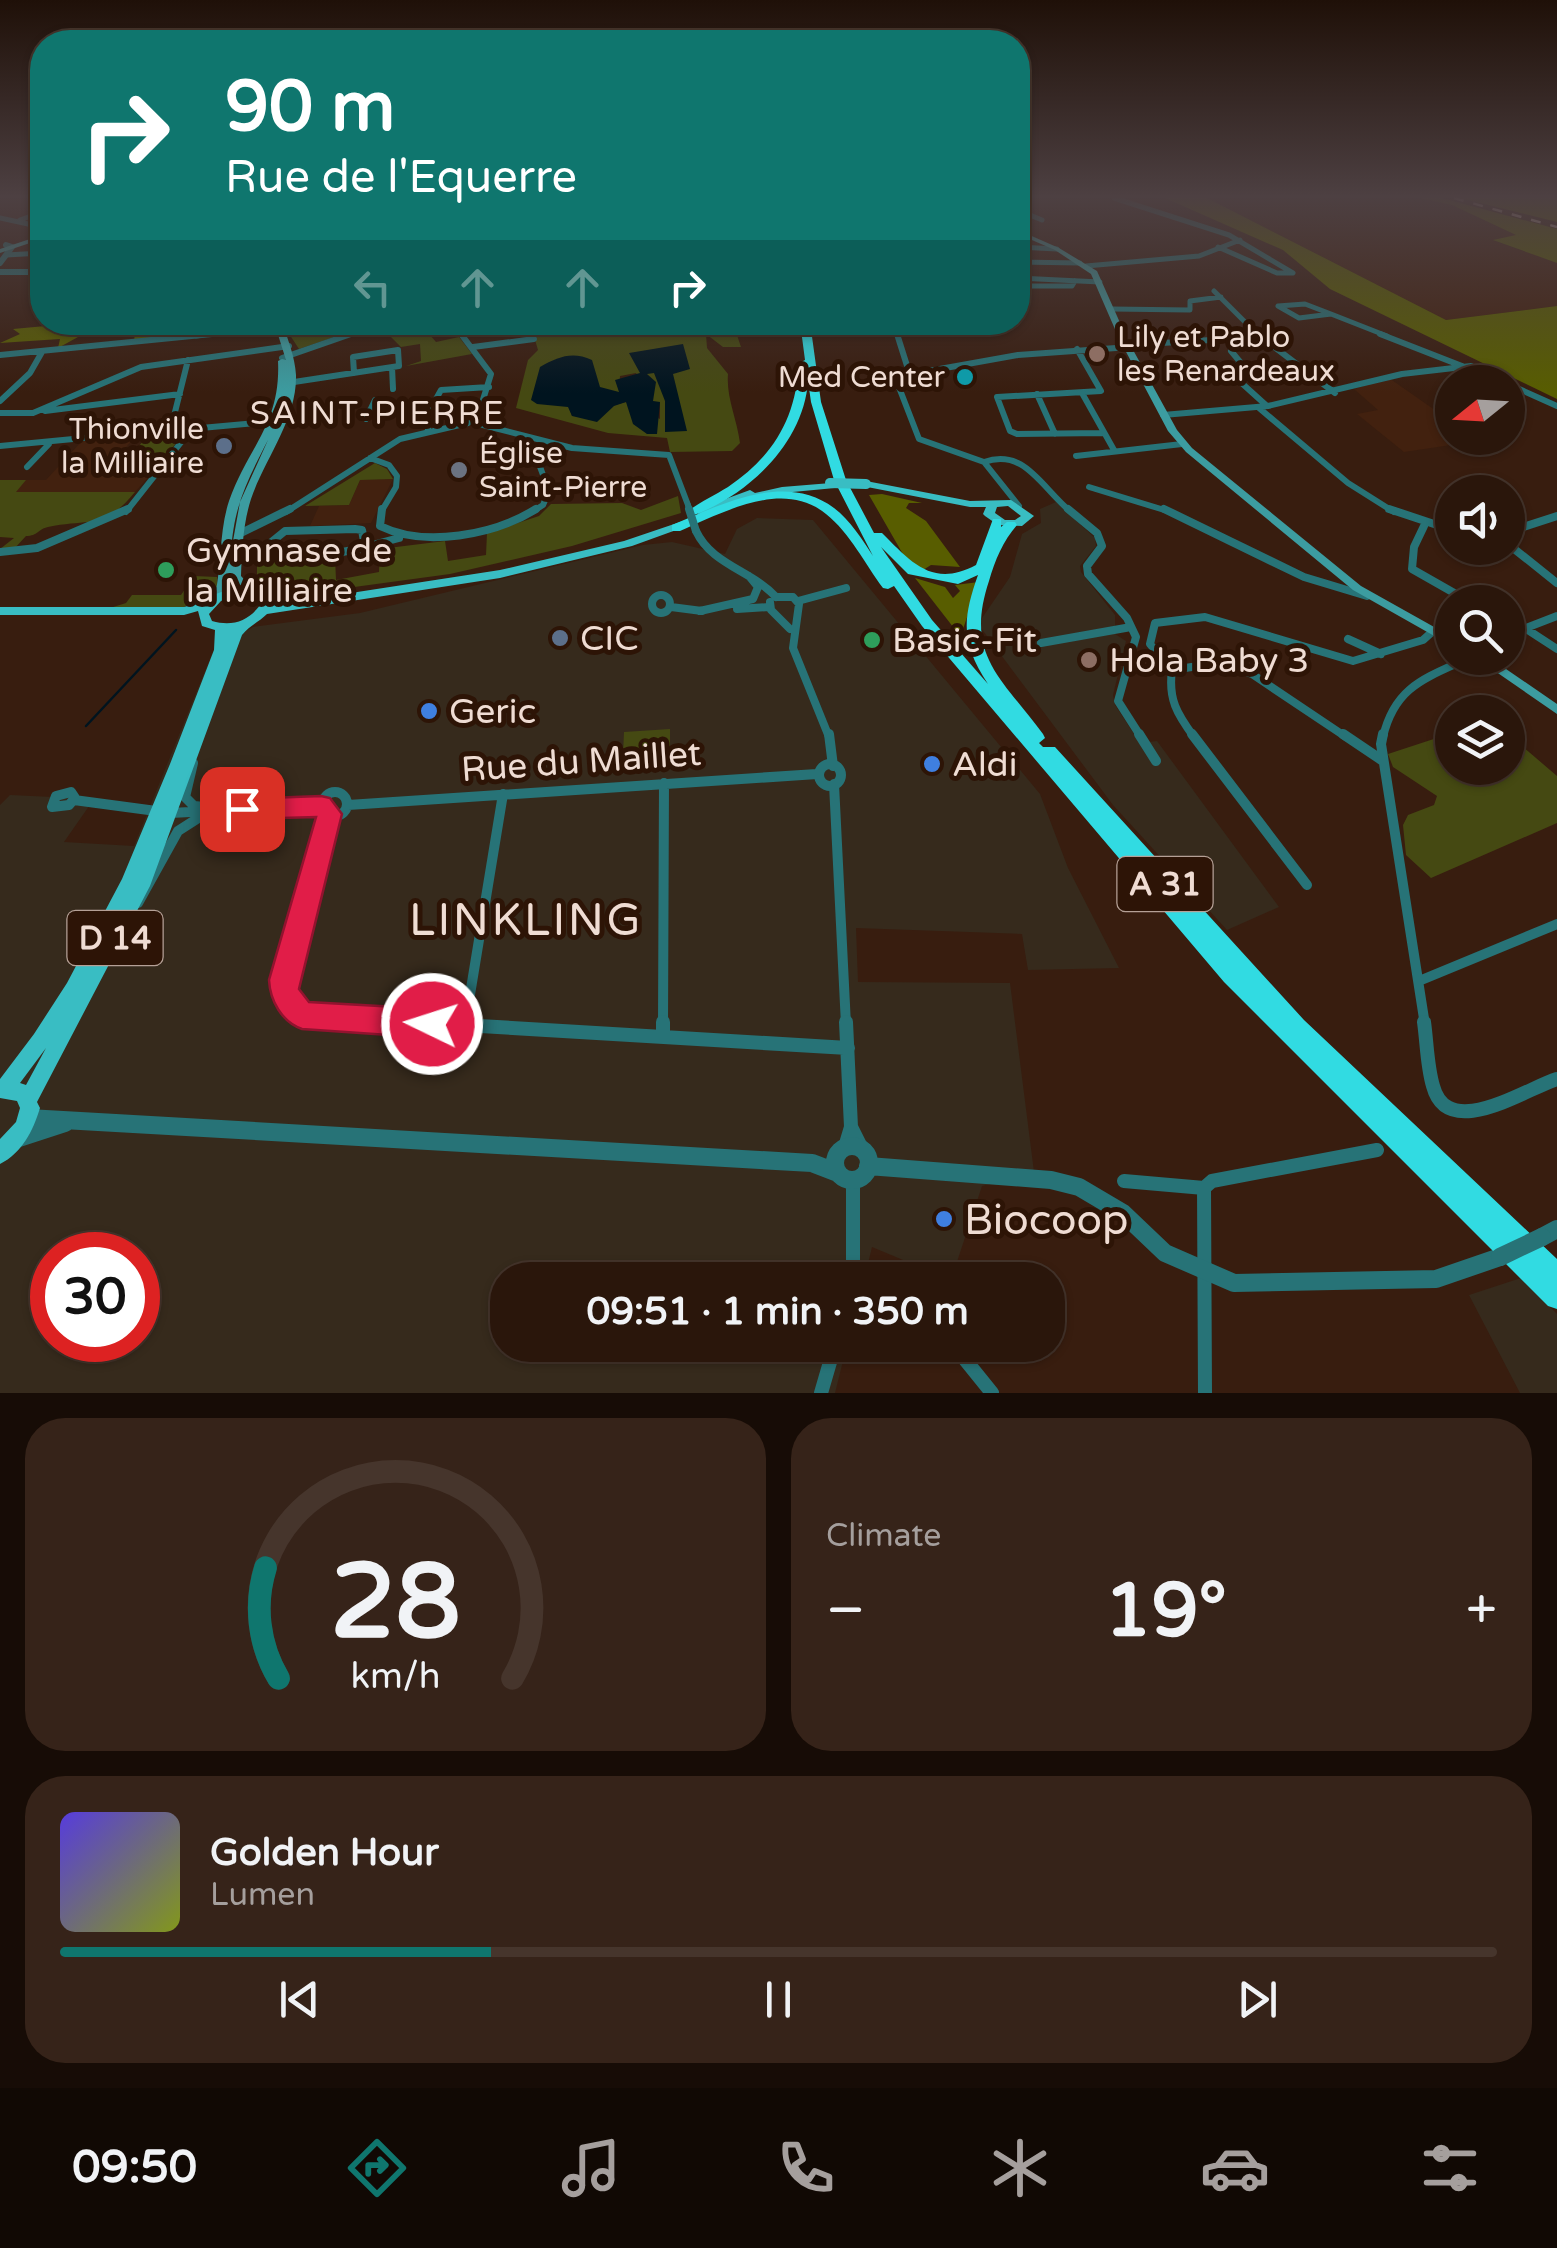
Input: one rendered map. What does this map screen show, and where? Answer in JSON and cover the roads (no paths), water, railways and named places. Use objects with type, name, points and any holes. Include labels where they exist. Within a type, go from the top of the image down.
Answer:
[{"type":"highway","name":"A 31","points":[[806,335],[823,428],[854,512],[896,581],[954,657],[1232,976],[1557,1296]]},
{"type":"highway","name":"A 31","points":[[815,335],[836,446],[878,536],[939,624],[1297,1026],[1557,1276]]},
{"type":"highway","points":[[673,525],[738,487],[784,440],[799,402],[807,341]]},
{"type":"highway","points":[[673,525],[765,497],[814,501],[831,512],[942,650],[954,657]]},
{"type":"highway","points":[[878,536],[913,571],[958,580],[982,567],[998,514]]},
{"type":"highway","points":[[998,514],[1001,536],[976,594],[969,627],[978,656],[1037,738]]},
{"type":"main road","points":[[1080,263],[1100,282],[1122,346],[1182,444],[1367,596],[1435,634]]},
{"type":"main road","points":[[266,604],[235,578],[242,518],[257,471],[282,422],[294,382],[280,335]]},
{"type":"main road","points":[[221,596],[234,503],[282,422],[285,351]]},
{"type":"main road","points":[[0,614],[204,620],[221,628],[243,625],[266,604],[500,574],[673,525],[761,494],[830,484],[867,486],[998,514],[1026,519],[1027,512],[1020,506],[998,514]]},
{"type":"main road","points":[[0,614],[184,611],[248,590]]},
{"type":"main road","points":[[204,620],[207,605]]},
{"type":"main road","name":"D 14","points":[[2,1089],[107,924],[196,745],[236,634],[243,625]]},
{"type":"main road","name":"D 14","points":[[28,1109],[130,911],[220,650],[221,628]]},
{"type":"main road","points":[[1507,675],[1557,710]]},
{"type":"main road","points":[[0,1154],[16,1139],[28,1109],[23,1093],[2,1089]]},
{"type":"street","points":[[1040,263],[1120,263]]},
{"type":"street","points":[[1253,263],[1277,274],[1294,273],[1278,263]]},
{"type":"street","points":[[0,272],[30,272]]},
{"type":"street","points":[[1030,278],[1100,282]]},
{"type":"street","points":[[1030,286],[1072,286],[1075,282]]},
{"type":"street","points":[[1214,291],[1261,338],[1335,393]]},
{"type":"street","points":[[1112,308],[1190,310],[1190,301],[1221,298]]},
{"type":"street","points":[[1331,314],[1300,318],[1278,306],[1305,304],[1331,314],[1459,365]]},
{"type":"street","points":[[0,355],[202,335]]},
{"type":"street","points":[[32,413],[141,367],[285,351],[340,335]]},
{"type":"street","points":[[463,335],[486,362],[490,387],[478,421]]},
{"type":"street","points":[[898,335],[909,372]]},
{"type":"street","points":[[1020,506],[984,462],[919,439],[894,381],[909,372],[1077,349],[1261,338]]},
{"type":"street","points":[[473,347],[534,339]]},
{"type":"street","points":[[1077,349],[1101,390],[998,395],[1010,431],[1103,433]]},
{"type":"street","points":[[294,382],[354,373],[392,367],[402,364],[398,350],[353,357],[354,373]]},
{"type":"street","points":[[1196,369],[1226,368],[1240,363],[1230,351]]},
{"type":"street","points":[[0,401],[30,374],[42,352]]},
{"type":"street","points":[[171,428],[188,360]]},
{"type":"street","points":[[392,367],[393,389]]},
{"type":"street","points":[[1226,368],[1264,407],[1376,502],[1435,528]]},
{"type":"street","points":[[1164,415],[1264,407],[1435,370]]},
{"type":"street","points":[[428,430],[430,409],[443,388],[490,387]]},
{"type":"street","points":[[1525,392],[1557,406]]},
{"type":"street","points":[[1082,393],[1114,450]]},
{"type":"street","points":[[0,413],[32,413],[180,394]]},
{"type":"street","points":[[1037,394],[1055,434]]},
{"type":"street","points":[[366,418],[375,400]]},
{"type":"street","points":[[370,410],[430,409]]},
{"type":"street","points":[[240,534],[274,519],[400,439],[478,421],[543,442],[669,455],[696,531],[708,553],[754,580],[756,596],[740,605],[700,611]]},
{"type":"street","points":[[0,446],[49,444],[171,428],[282,422]]},
{"type":"street","points":[[0,552],[37,548],[124,514],[190,429]]},
{"type":"street","points":[[370,546],[362,530],[355,529],[285,531],[269,544],[280,552],[325,556],[370,546],[408,537],[470,531],[539,509],[549,492],[537,460],[543,442]]},
{"type":"street","points":[[27,467],[49,444]]},
{"type":"street","points":[[1076,456],[1182,444]]},
{"type":"street","points":[[984,462],[1002,456],[1017,459],[1047,492],[1097,532],[1102,546],[1087,566],[1088,574],[1136,637],[1118,701],[1156,760]]},
{"type":"street","points":[[370,458],[389,465],[397,476],[396,487],[378,516],[380,526],[370,546]]},
{"type":"street","points":[[998,514],[1008,487]]},
{"type":"street","points":[[1088,487],[1170,511],[1308,576],[1357,597],[1367,596]]},
{"type":"street","points":[[1525,527],[1557,516]]},
{"type":"street","points":[[242,518],[255,523],[274,519]]},
{"type":"street","points":[[1546,520],[1557,525]]},
{"type":"street","points":[[380,526],[408,537]]},
{"type":"street","points":[[1424,526],[1414,546],[1412,568],[1441,585]]},
{"type":"street","points":[[1525,557],[1557,582]]},
{"type":"street","points":[[732,566],[756,575],[776,597],[798,601],[846,588]]},
{"type":"street","points":[[776,597],[774,610],[790,630]]},
{"type":"street","points":[[798,601],[790,630],[806,690],[833,744],[833,766],[842,775],[834,784],[851,1127],[853,1154],[862,1178],[846,1177],[812,1162]]},
{"type":"street","points":[[671,607],[792,613]]},
{"type":"street","points":[[1525,628],[1557,616]]},
{"type":"street","points":[[1307,885],[1176,713],[1171,675],[1150,644],[1150,627],[1160,622],[1205,617],[1346,660],[1381,654],[1423,640],[1432,632]]},
{"type":"street","points":[[1040,643],[1131,627]]},
{"type":"street","points":[[1525,628],[1557,649]]},
{"type":"street","points":[[1348,639],[1381,654]]},
{"type":"street","points":[[1171,675],[1222,664],[1258,676],[1383,761]]},
{"type":"street","points":[[1435,675],[1408,688],[1382,734],[1433,1088],[1445,1107],[1466,1114],[1557,1079]]},
{"type":"street","points":[[196,745],[187,802],[242,809]]},
{"type":"street","points":[[833,766],[822,767],[817,774],[822,782],[834,784]]},
{"type":"street","name":"Rue du Maillet","points":[[325,810],[339,794],[347,797],[348,805],[817,774]]},
{"type":"street","points":[[664,783],[664,1035]]},
{"type":"street","points":[[465,1026],[503,794]]},
{"type":"street","points":[[74,800],[164,812],[325,810],[348,805]]},
{"type":"street","points":[[325,810],[283,980],[284,994],[302,1016],[848,1048]]},
{"type":"street","points":[[130,911],[147,893],[174,832],[215,811]]},
{"type":"street","points":[[1419,981],[1554,928]]},
{"type":"street","points":[[28,1109],[69,1122],[812,1162],[853,1154],[1052,1180],[1078,1187],[1123,1214],[1164,1253],[1204,1274],[1256,1285],[1436,1279],[1500,1257],[1550,1233]]},
{"type":"street","points":[[16,1139],[69,1122]]},
{"type":"street","points":[[1124,1180],[1204,1188],[1212,1181],[1377,1150]]},
{"type":"street","points":[[851,1262],[846,1177],[853,1154]]},
{"type":"street","points":[[1204,1188],[1206,1393]]},
{"type":"street","points":[[821,1393],[831,1362]]},
{"type":"street","points":[[968,1362],[992,1393]]},
{"type":"water","points":[[683,344],[690,369],[673,374],[687,431],[665,432],[665,401],[654,373],[647,374],[656,382],[653,401],[660,402],[657,434],[647,434],[633,424],[626,402],[614,406],[597,422],[572,416],[568,407],[531,400],[540,367],[559,358],[578,356],[592,360],[600,387],[619,392],[615,380],[640,373],[629,353]]},
{"type":"waterway","points":[[86,726],[176,630]]},
{"type":"place","name":"Lily et Pablo les Renardeaux","points":[[1097,354]]},
{"type":"place","name":"Med Center","points":[[965,377]]},
{"type":"place","name":"Thionville la Milliaire","points":[[224,446]]},
{"type":"place","name":"Église Saint-Pierre","points":[[459,470]]},
{"type":"place","name":"Gymnase de la Milliaire","points":[[166,570]]},
{"type":"place","name":"CIC","points":[[560,638]]},
{"type":"place","name":"Basic-Fit","points":[[872,640]]},
{"type":"place","name":"Hola Baby 3","points":[[1089,660]]},
{"type":"place","name":"Geric","points":[[429,711]]},
{"type":"place","name":"Aldi","points":[[932,764]]},
{"type":"place","name":"Biocoop","points":[[944,1219]]},
{"type":"district","name":"SAINT-PIERRE","points":[[378,413]]},
{"type":"district","name":"LINKLING","points":[[526,919]]}]
